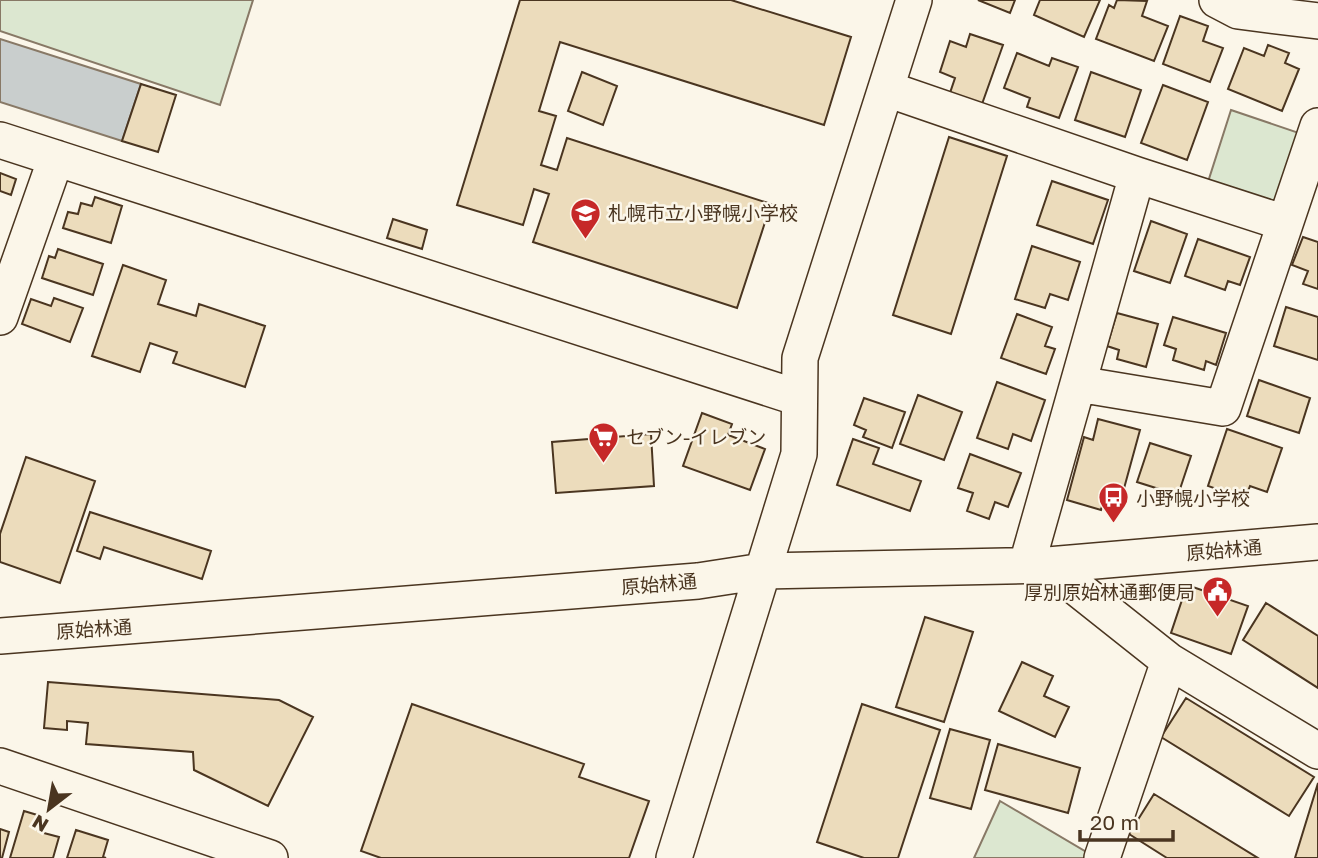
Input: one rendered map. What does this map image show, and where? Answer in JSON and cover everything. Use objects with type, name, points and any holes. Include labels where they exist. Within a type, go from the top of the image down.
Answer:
[{"type":"street","points":[[674,858],[799,454],[800,358],[914,0]]},
{"type":"street","points":[[1233,4],[1318,21]]},
{"type":"street","points":[[887,89],[1286,223]]},
{"type":"street","points":[[1078,384],[1223,408],[1318,126]]},
{"type":"street","points":[[0,140],[799,398]]},
{"type":"street","points":[[0,317],[57,158]]},
{"type":"street","points":[[1137,175],[1078,384],[1037,564],[1169,661],[1318,751]]},
{"type":"street","name":"原始林通","points":[[0,636],[698,582],[764,571],[1037,564],[1318,542]]},
{"type":"street","points":[[1102,858],[1169,661]]},
{"type":"street","points":[[0,766],[270,858]]},
{"type":"green space","points":[[0,0],[253,0],[220,105],[0,31]]},
{"type":"green space","points":[[1231,110],[1302,134],[1276,208],[1208,182]]},
{"type":"green space","points":[[1000,801],[1088,853],[1086,858],[974,858]]},
{"type":"shaded area","points":[[0,39],[141,84],[122,141],[0,102]]},
{"type":"building","points":[[520,0],[731,0],[851,37],[824,125],[560,42],[539,111],[556,116],[541,165],[557,170],[567,138],[771,204],[737,308],[533,242],[549,194],[534,189],[523,225],[457,205]]},
{"type":"building","points":[[978,0],[1015,0],[1010,13]]},
{"type":"building","points":[[1040,0],[1100,0],[1084,37],[1034,15]]},
{"type":"building","points":[[1117,0],[1147,1],[1142,16],[1168,26],[1154,61],[1096,39],[1109,5],[1114,8]]},
{"type":"building","points":[[1180,16],[1208,26],[1203,41],[1223,48],[1210,82],[1163,64]]},
{"type":"building","points":[[970,34],[1003,45],[982,104],[950,93],[955,78],[940,72],[950,41],[966,47]]},
{"type":"building","points":[[1268,45],[1289,53],[1285,63],[1299,69],[1282,111],[1228,89],[1244,48],[1264,56]]},
{"type":"building","points":[[1017,53],[1049,66],[1052,58],[1078,67],[1059,118],[1027,107],[1030,98],[1004,88]]},
{"type":"building","points":[[582,72],[617,86],[603,125],[568,111]]},
{"type":"building","points":[[1091,72],[1141,90],[1125,137],[1075,120]]},
{"type":"building","points":[[141,84],[176,95],[158,152],[122,141]]},
{"type":"building","points":[[1163,85],[1208,102],[1187,160],[1141,143]]},
{"type":"building","points":[[949,137],[1007,156],[951,334],[893,315]]},
{"type":"building","points":[[0,173],[16,179],[11,195],[0,191]]},
{"type":"building","points":[[1052,181],[1108,200],[1093,244],[1037,225]]},
{"type":"building","points":[[95,197],[122,206],[111,243],[63,228],[68,212],[78,214],[81,203],[92,206]]},
{"type":"building","points":[[393,219],[427,230],[422,249],[387,238]]},
{"type":"building","points":[[1151,221],[1187,234],[1170,283],[1134,271]]},
{"type":"building","points":[[1303,237],[1318,242],[1318,289],[1303,284],[1308,271],[1292,265]]},
{"type":"building","points":[[1198,239],[1250,257],[1240,285],[1228,281],[1225,290],[1185,276]]},
{"type":"building","points":[[1032,246],[1080,262],[1068,300],[1050,294],[1045,308],[1015,299]]},
{"type":"building","points":[[58,249],[103,264],[93,295],[42,278],[49,256],[55,258]]},
{"type":"building","points":[[123,265],[166,280],[158,304],[196,316],[199,304],[265,326],[245,387],[173,363],[177,352],[150,343],[140,372],[92,356]]},
{"type":"building","points":[[54,298],[83,308],[70,342],[22,324],[31,299],[51,306]]},
{"type":"building","points":[[1286,307],[1318,317],[1318,360],[1274,346]]},
{"type":"building","points":[[1117,313],[1158,324],[1146,367],[1117,359],[1119,350],[1107,346]]},
{"type":"building","points":[[1017,314],[1052,327],[1045,346],[1055,349],[1046,374],[1001,358]]},
{"type":"building","points":[[1173,317],[1226,333],[1216,365],[1206,361],[1204,370],[1173,360],[1176,349],[1164,345]]},
{"type":"building","points":[[1259,380],[1310,398],[1299,433],[1247,416]]},
{"type":"building","points":[[997,382],[1045,400],[1031,441],[1013,434],[1008,449],[977,438]]},
{"type":"building","points":[[918,395],[962,412],[944,460],[900,444]]},
{"type":"building","points":[[864,398],[905,412],[892,448],[863,437],[866,430],[854,425]]},
{"type":"building","points":[[702,413],[732,424],[728,435],[765,449],[750,490],[683,466]]},
{"type":"building","points":[[1098,419],[1140,430],[1120,503],[1104,499],[1101,510],[1067,500],[1084,437],[1093,440]]},
{"type":"building","points":[[1227,429],[1282,448],[1267,492],[1250,486],[1245,499],[1208,486]]},
{"type":"building","name":"セブン-イレブン","points":[[651,434],[654,486],[556,493],[552,442]]},
{"type":"building","points":[[853,439],[879,448],[873,464],[921,481],[910,511],[837,485]]},
{"type":"building","points":[[1150,443],[1191,456],[1178,495],[1137,482]]},
{"type":"building","points":[[970,454],[1021,473],[1008,507],[995,502],[989,519],[967,511],[973,493],[958,488]]},
{"type":"building","points":[[26,457],[95,481],[60,583],[0,562],[0,534]]},
{"type":"building","points":[[90,512],[211,551],[202,579],[104,547],[100,559],[77,551]]},
{"type":"building","points":[[1187,585],[1248,606],[1231,654],[1171,633]]},
{"type":"building","points":[[1266,603],[1318,636],[1318,688],[1243,640]]},
{"type":"building","points":[[925,617],[973,632],[944,722],[896,707]]},
{"type":"building","points":[[1022,662],[1053,676],[1044,696],[1069,707],[1055,737],[999,711]]},
{"type":"building","points":[[48,682],[279,700],[313,717],[268,806],[194,770],[193,752],[86,744],[88,723],[67,721],[67,730],[44,728]]},
{"type":"building","points":[[1186,698],[1314,777],[1289,816],[1161,737]]},
{"type":"building","points":[[412,704],[584,764],[579,777],[649,801],[629,858],[381,858],[361,851]]},
{"type":"building","points":[[862,704],[940,730],[898,858],[864,858],[817,842]]},
{"type":"building","points":[[950,729],[990,740],[971,809],[930,798]]},
{"type":"building","points":[[998,744],[1080,768],[1068,813],[985,790]]},
{"type":"building","points":[[1318,783],[1318,858],[1295,858]]},
{"type":"building","points":[[1154,794],[1258,858],[1167,858],[1129,834]]},
{"type":"building","points":[[24,811],[44,817],[40,832],[59,837],[53,858],[10,858]]},
{"type":"building","points":[[0,829],[9,832],[2,858],[0,858]]},
{"type":"building","points":[[76,830],[108,840],[103,857],[106,858],[67,858]]},
{"type":"place","name":"札幌市立小野幌小学校","points":[[585,240]]},
{"type":"place","name":"セブン-イレブン","points":[[603,464]]},
{"type":"place","name":"小野幌小学校","points":[[1113,525]]},
{"type":"place","name":"厚別原始林通郵便局","points":[[1218,619]]}]
